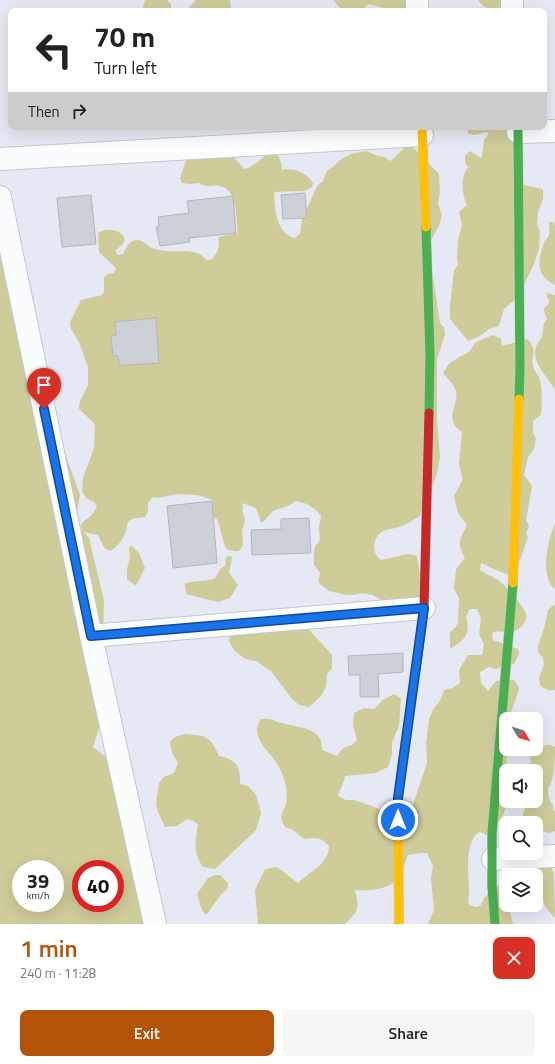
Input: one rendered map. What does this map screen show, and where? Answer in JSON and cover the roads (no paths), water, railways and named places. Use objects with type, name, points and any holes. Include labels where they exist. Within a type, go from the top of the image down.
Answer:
[{"type":"street","points":[[495,924],[492,886],[492,833],[513,584],[520,369],[518,130]]},
{"type":"street","points":[[536,130],[555,131]]},
{"type":"street","points":[[0,159],[422,131],[430,354],[424,608],[398,798],[399,924]]},
{"type":"street","points":[[0,197],[91,636],[155,924]]},
{"type":"street","points":[[91,636],[424,608]]},
{"type":"street","points":[[493,859],[555,856]]}]
